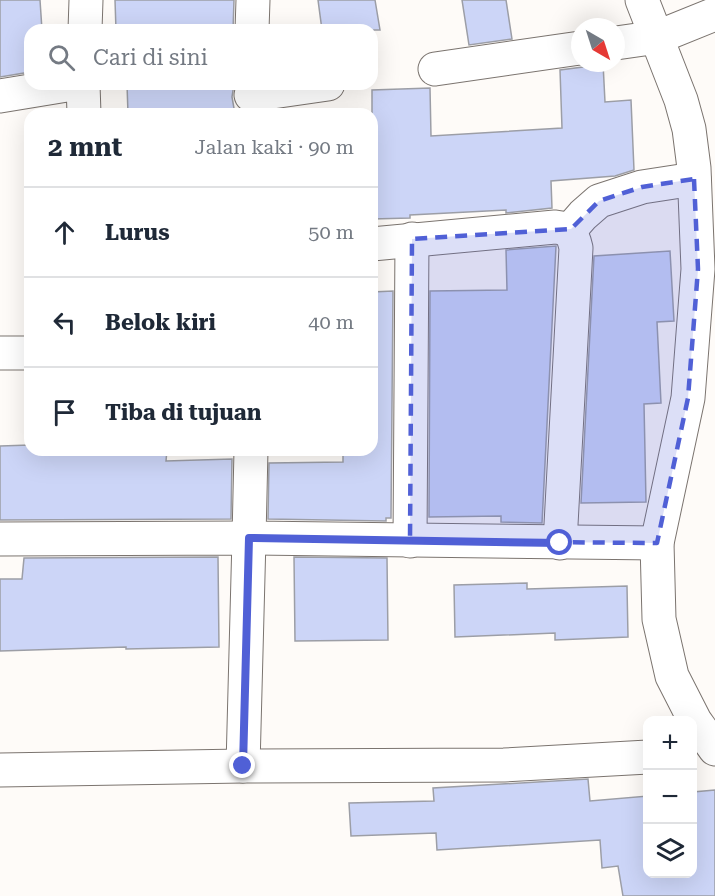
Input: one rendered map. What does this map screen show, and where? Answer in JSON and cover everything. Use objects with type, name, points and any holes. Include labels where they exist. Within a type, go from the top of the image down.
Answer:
[{"type":"street","points":[[85,24],[86,0]]},
{"type":"street","points":[[252,24],[253,0]]},
{"type":"street","points":[[642,0],[658,37],[689,129],[706,264],[688,398],[657,543],[659,619],[667,659],[672,676],[707,748]]},
{"type":"street","points":[[625,42],[658,37],[715,14]]},
{"type":"street","points":[[435,69],[571,49]]},
{"type":"street","points":[[0,96],[36,90]]},
{"type":"street","points":[[83,90],[84,108]]},
{"type":"street","points":[[251,98],[295,90]]},
{"type":"street","points":[[569,231],[582,215],[599,201],[642,187],[694,179]]},
{"type":"street","points":[[378,243],[555,227],[564,228],[573,237],[576,248],[560,543]]},
{"type":"street","points":[[410,541],[412,239]]},
{"type":"street","points":[[0,353],[24,353]]},
{"type":"street","points":[[243,766],[251,456]]},
{"type":"street","points":[[0,539],[249,538],[657,543]]},
{"type":"street","points":[[0,770],[504,765],[643,757]]},
{"type":"highlighted area","points":[[694,179],[698,269],[688,398],[657,543],[410,541],[412,239],[571,229],[599,201],[642,187]]},
{"type":"building","points":[[0,0],[40,0],[42,24],[24,24],[24,73],[0,77]]},
{"type":"building","points":[[115,0],[234,0],[233,24],[116,24]]},
{"type":"building","points":[[318,0],[375,0],[380,30],[378,30],[378,24],[321,24]]},
{"type":"building","points":[[462,0],[506,0],[512,39],[469,45]]},
{"type":"building","points":[[571,69],[571,72],[603,72],[605,102],[631,100],[634,170],[615,176],[551,181],[552,208],[506,213],[506,210],[378,219],[378,108],[372,108],[372,90],[430,88],[431,136],[562,128],[560,70]]},
{"type":"building","points":[[127,90],[233,90],[234,108],[128,108]]},
{"type":"building","points":[[556,246],[542,523],[501,522],[501,516],[429,517],[430,291],[507,290],[506,250]]},
{"type":"building","points":[[670,251],[674,321],[657,322],[661,403],[644,404],[646,502],[581,503],[594,256]]},
{"type":"building","points":[[393,291],[391,518],[386,518],[386,521],[268,519],[269,463],[343,462],[343,456],[378,456],[378,292]]},
{"type":"building","points":[[24,445],[24,456],[166,456],[166,461],[232,459],[231,519],[0,520],[0,446]]},
{"type":"building","points":[[218,557],[219,647],[0,651],[0,579],[22,579],[24,558]]},
{"type":"building","points":[[294,557],[387,558],[388,640],[295,641]]},
{"type":"building","points":[[527,583],[527,589],[627,586],[628,637],[555,640],[555,633],[455,637],[454,585]]},
{"type":"building","points":[[588,779],[590,801],[643,796],[643,878],[697,878],[697,792],[715,790],[715,896],[623,896],[618,866],[602,868],[600,840],[437,850],[436,833],[351,836],[349,803],[434,801],[433,788]]},
{"type":"route","points":[[243,766],[249,538],[560,543]]}]
